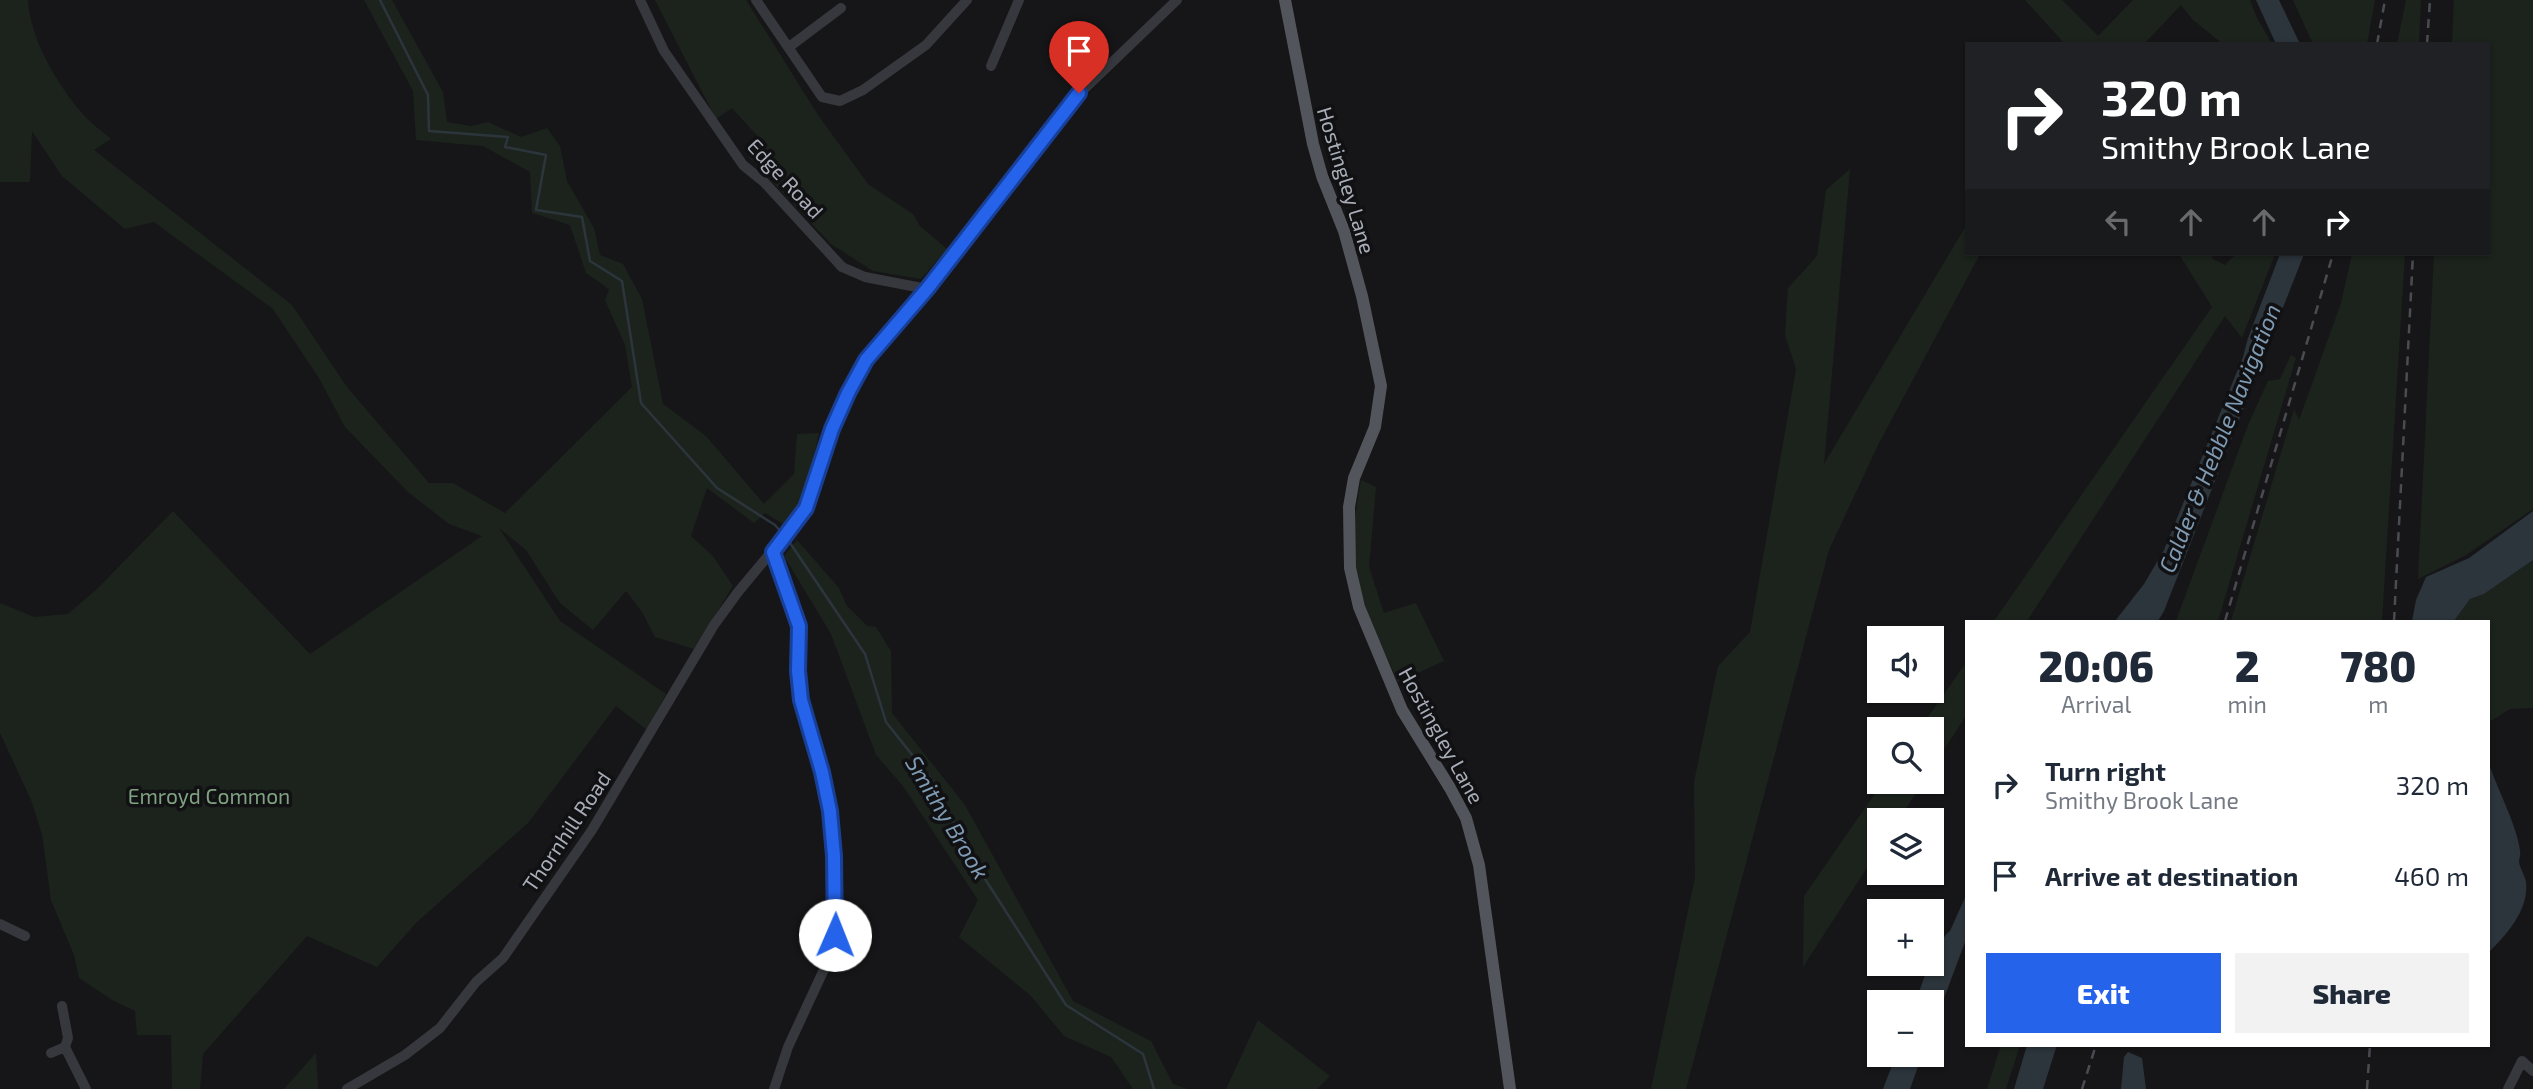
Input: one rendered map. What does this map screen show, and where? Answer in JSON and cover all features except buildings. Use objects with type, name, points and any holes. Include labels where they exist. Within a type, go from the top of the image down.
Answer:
[{"type":"main road","name":"Hostingley Lane","points":[[1285,0],[1313,144],[1322,176],[1344,231],[1363,296],[1381,387],[1375,427],[1354,478],[1349,507],[1350,568],[1359,607],[1402,710],[1466,818],[1479,865],[1510,1089]]},
{"type":"street","name":"Edge Road","points":[[640,0],[664,51],[743,165],[764,183],[842,267],[865,277],[927,289]]},
{"type":"street","points":[[757,0],[822,97],[840,101],[863,90],[926,45],[967,0]]},
{"type":"street","points":[[991,66],[1019,0]]},
{"type":"street","name":"Thornhill Road","points":[[346,1089],[405,1055],[440,1028],[476,982],[503,958],[592,830],[714,625],[806,508],[832,429],[866,360],[927,289],[1079,93],[1177,0]]},
{"type":"street","points":[[789,47],[841,8]]},
{"type":"street","points":[[773,552],[799,626],[798,671],[801,700],[822,772],[830,811],[836,921],[833,950],[788,1047],[774,1089]]},
{"type":"street","points":[[0,924],[25,936]]},
{"type":"street","points":[[62,1006],[67,1043],[86,1089]]},
{"type":"street","points":[[51,1053],[67,1043]]},
{"type":"street","points":[[2508,1089],[2522,1061],[2533,1071]]},
{"type":"green space","name":"Emroyd Common","points":[[0,0],[28,0],[39,45],[54,75],[85,117],[111,139],[94,150],[292,305],[347,387],[429,483],[453,483],[505,513],[632,387],[625,345],[605,300],[609,289],[586,273],[570,225],[532,213],[530,172],[483,146],[416,140],[413,91],[364,0],[392,0],[443,92],[447,122],[471,126],[488,122],[521,137],[547,128],[560,146],[567,181],[594,228],[600,255],[623,264],[642,299],[663,404],[706,436],[764,504],[794,474],[797,434],[819,433],[803,505],[788,527],[765,513],[754,523],[707,488],[691,536],[713,556],[733,586],[694,649],[655,637],[642,612],[626,591],[593,630],[560,603],[526,550],[499,528],[560,621],[666,694],[647,730],[616,706],[528,823],[417,922],[377,967],[307,936],[203,1054],[200,1089],[172,1089],[171,1035],[137,1035],[135,1011],[112,1000],[79,978],[74,955],[51,900],[42,834],[31,800],[0,733],[0,603],[34,617],[68,614],[98,588],[173,511],[310,654],[482,536],[449,524],[408,492],[345,427],[319,378],[273,309],[154,222],[125,229],[62,176],[32,131],[30,182],[0,182]]},
{"type":"green space","points":[[655,0],[746,0],[818,115],[868,184],[913,214],[920,226],[947,249],[921,279],[873,271],[831,244],[748,156],[762,141],[732,108],[716,119]]},
{"type":"green space","points":[[2025,0],[2062,0],[2098,36],[2133,0],[2250,0],[2271,42],[2220,42],[2193,20],[2181,5],[2146,42],[2063,42]]},
{"type":"green space","points":[[2293,0],[2375,0],[2367,42],[2312,42]]},
{"type":"green space","points":[[2406,0],[2421,0],[2419,42],[2397,42]]},
{"type":"green space","points":[[2454,0],[2533,0],[2533,509],[2466,555],[2418,579],[2434,256],[2490,256],[2490,42],[2452,42]]},
{"type":"green space","points":[[1850,169],[1824,464],[1965,227],[1965,256],[1979,256],[1878,445],[1829,550],[1686,1089],[1651,1089],[1695,877],[1694,782],[1718,666],[1750,632],[1796,369],[1785,335],[1788,288],[1817,256],[1826,190]]},
{"type":"green space","points":[[2180,256],[2212,256],[2225,265],[2234,256],[2274,256],[2242,338],[2225,316],[2028,620],[1995,620],[2212,307]]},
{"type":"green space","points":[[2352,256],[2405,256],[2382,620],[2231,620],[2294,409],[2299,420],[2341,303]]},
{"type":"green space","points":[[2291,355],[2296,358],[2218,620],[2176,620],[2248,425],[2268,381],[2280,379]]},
{"type":"green space","points":[[1361,480],[1376,487],[1369,567],[1384,613],[1416,603],[1444,661],[1398,682],[1368,613],[1356,573],[1355,526]]},
{"type":"green space","points":[[797,540],[839,588],[847,606],[867,626],[876,627],[891,651],[892,713],[965,805],[1073,1001],[1151,1041],[1173,1084],[1187,1089],[1133,1089],[1111,1057],[1064,1036],[1031,996],[959,937],[978,900],[903,786],[876,755],[831,634],[784,556]]},
{"type":"green space","points":[[2533,560],[2533,708],[2510,709],[2490,721],[2490,620],[2455,620],[2470,599],[2484,594]]},
{"type":"green space","points":[[1965,664],[1965,717],[1944,749],[1944,717],[1928,717],[1938,703],[1944,703],[1944,694]]},
{"type":"green space","points":[[1875,794],[1915,794],[1906,808],[1867,808],[1867,868],[1803,967],[1804,896]]},
{"type":"green space","points":[[1258,1020],[1330,1076],[1317,1089],[1226,1089]]},
{"type":"green space","points":[[2000,1047],[2019,1047],[2006,1089],[1987,1089]]},
{"type":"green space","points":[[316,1053],[318,1089],[284,1089]]},
{"type":"water","points":[[2256,0],[2279,0],[2299,42],[2275,42]]},
{"type":"water","name":"Calder & Hebble Navigation","points":[[2279,256],[2303,256],[2164,611],[2159,620],[2116,620],[2144,584],[2164,550],[2243,357]]},
{"type":"water","points":[[2533,511],[2533,560],[2484,594],[2470,599],[2455,620],[2412,620],[2416,600],[2426,577],[2469,558]]},
{"type":"water","points":[[2490,767],[2515,831],[2526,892],[2520,912],[2490,951]]},
{"type":"water","points":[[1965,897],[1965,942],[1944,998],[1944,990],[1920,990],[1925,976],[1944,976],[1945,936],[1950,931]]},
{"type":"water","points":[[2026,1047],[2056,1047],[2043,1089],[2014,1089]]},
{"type":"water","points":[[2128,1052],[2142,1058],[2146,1089],[2121,1089],[2124,1057]]},
{"type":"water","points":[[1891,1067],[1918,1067],[1910,1089],[1883,1089]]},
{"type":"waterway","name":"Smithy Brook","points":[[380,0],[428,95],[429,131],[508,137],[505,147],[546,155],[536,210],[582,217],[590,261],[622,281],[641,403],[717,488],[775,525],[782,533]]},
{"type":"waterway","name":"Smithy Brook","points":[[786,537],[865,654],[886,722],[929,776],[978,868],[1066,1005],[1143,1054],[1154,1089]]},
{"type":"railway","points":[[2377,42],[2385,0]]},
{"type":"railway","points":[[2427,42],[2430,0]]},
{"type":"railway","points":[[2225,620],[2332,256]]},
{"type":"railway","points":[[2394,620],[2413,256]]},
{"type":"railway","points":[[2082,1089],[2095,1047]]},
{"type":"railway","points":[[2367,1089],[2370,1047]]},
{"type":"route","points":[[835,935],[834,856],[830,811],[822,772],[801,700],[798,671],[799,626],[773,552],[806,508],[832,429],[866,360],[927,289],[1079,93]]}]
